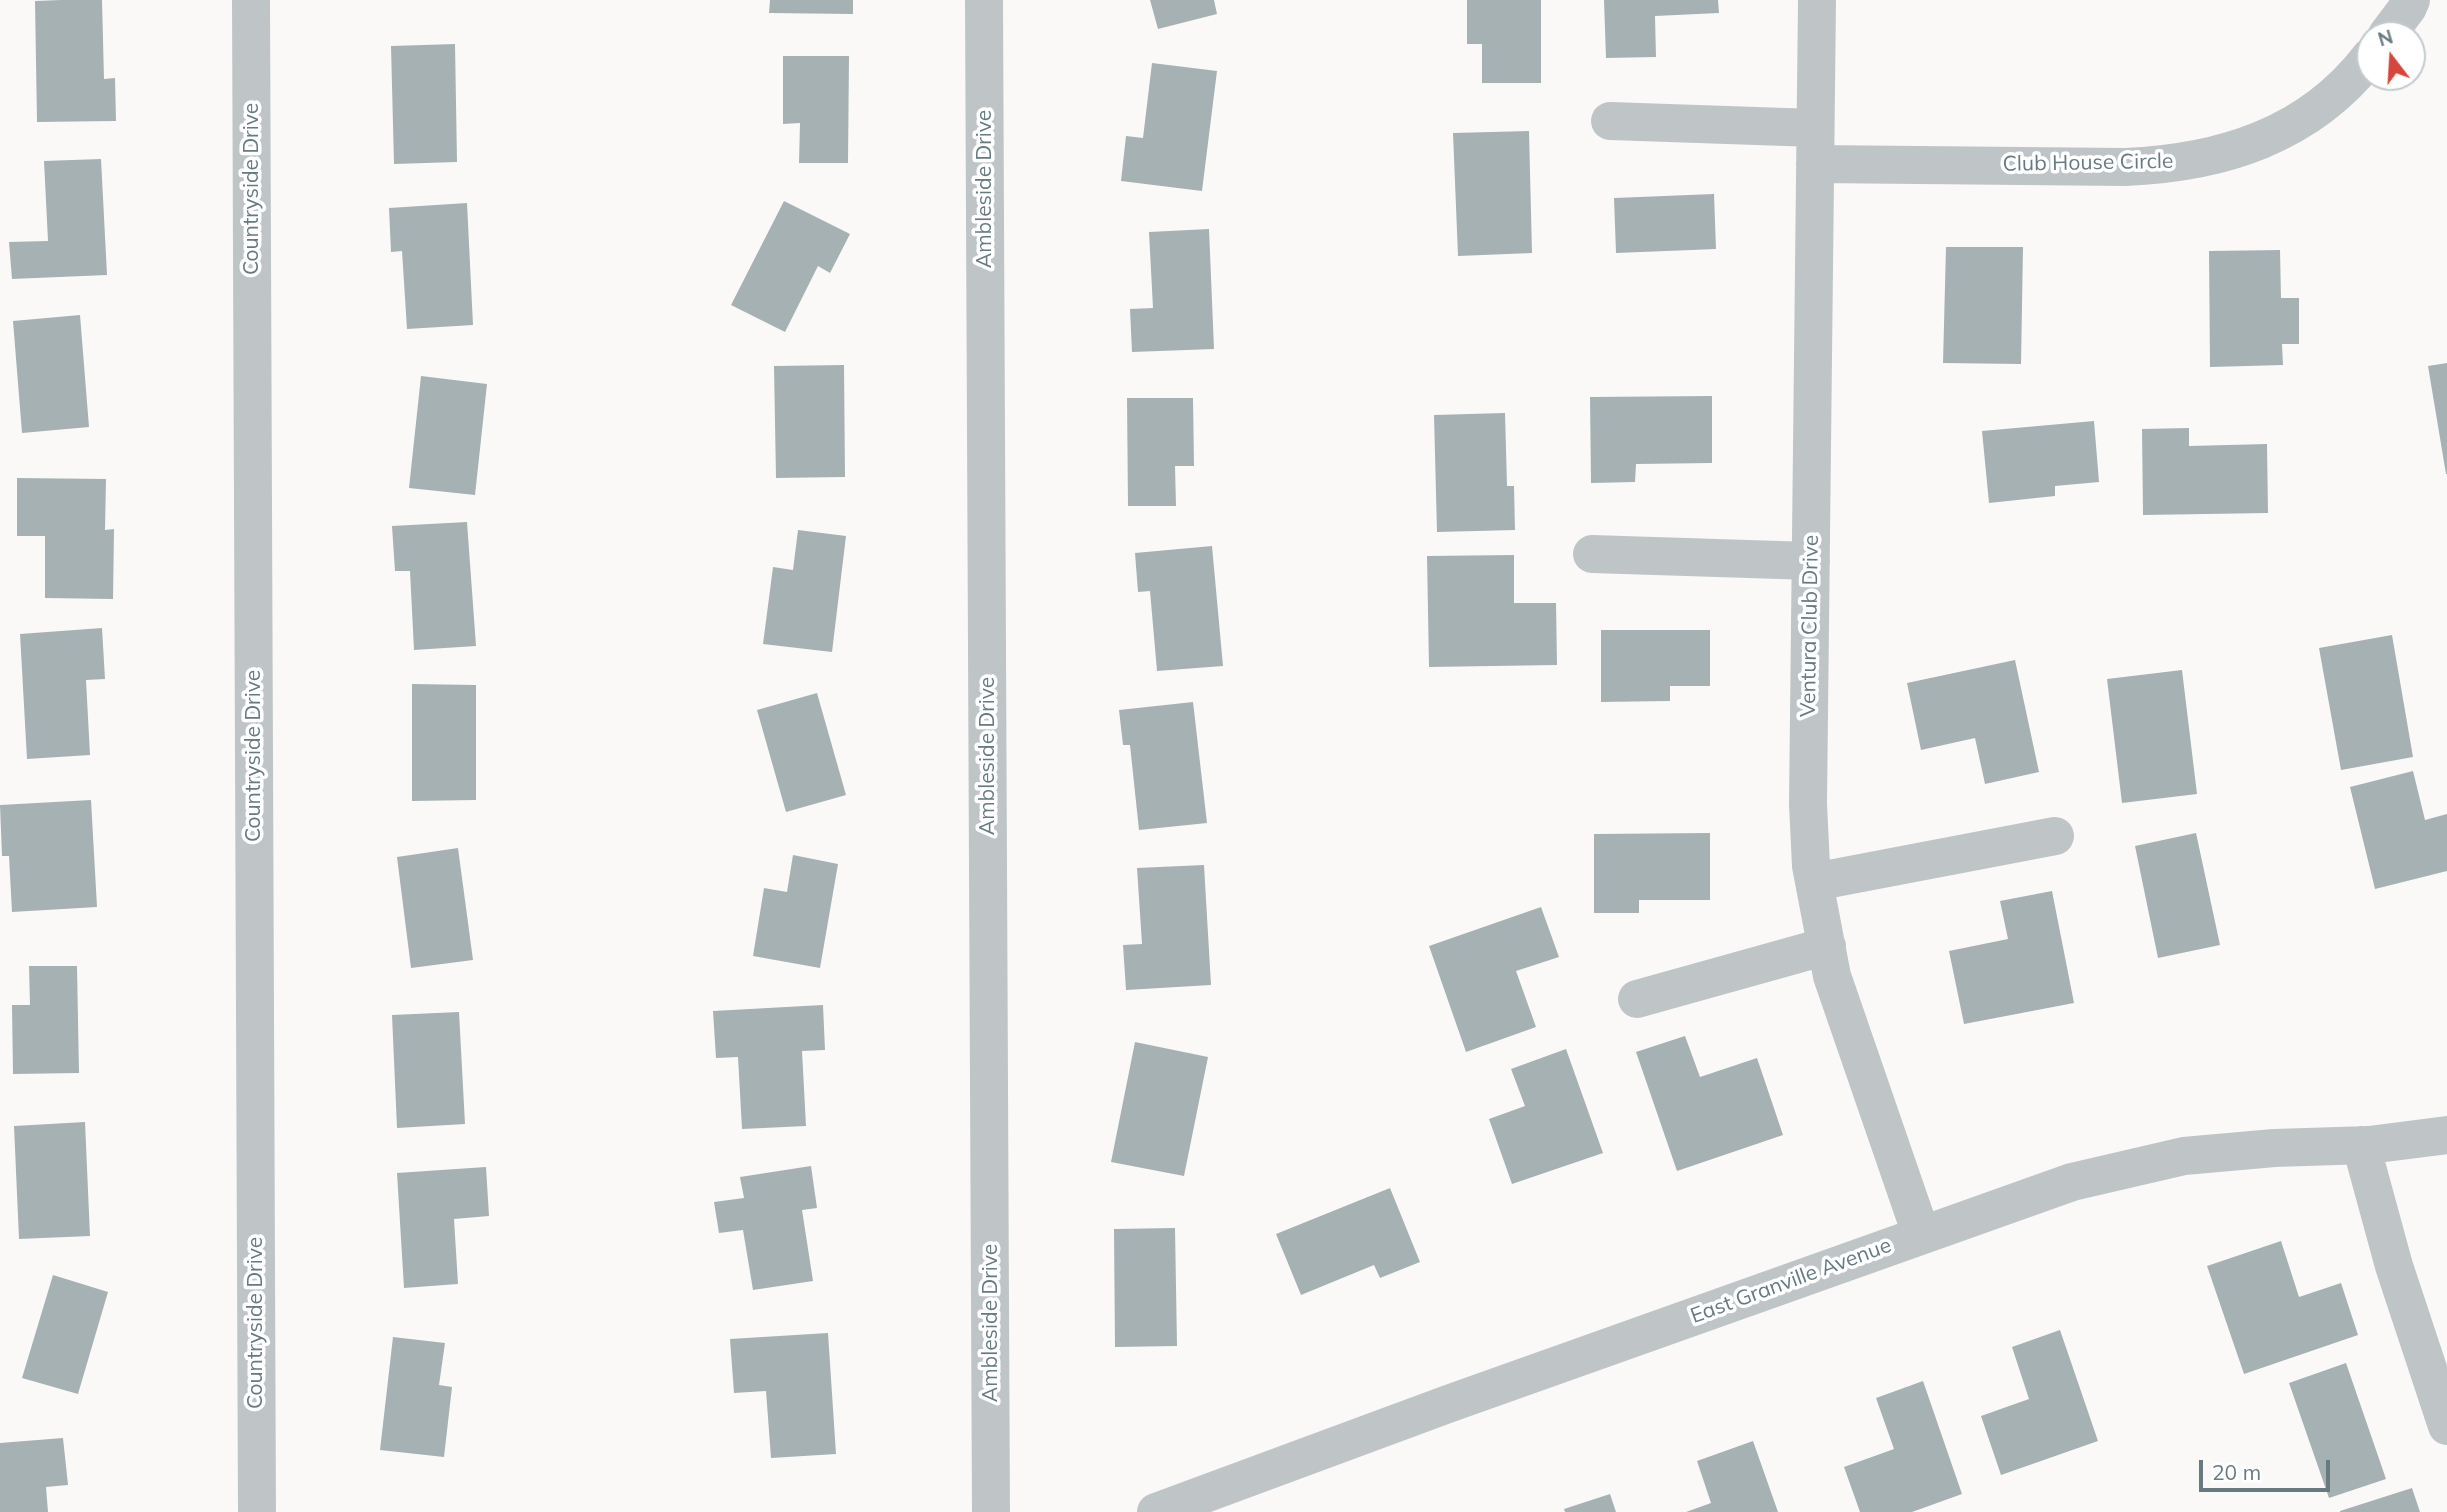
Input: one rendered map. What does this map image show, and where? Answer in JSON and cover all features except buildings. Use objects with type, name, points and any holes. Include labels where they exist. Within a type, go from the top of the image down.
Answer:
[{"type":"street","name":"Countryside Drive","points":[[251,0],[257,1512]]},
{"type":"street","name":"Ambleside Drive","points":[[984,0],[991,1512]]},
{"type":"street","name":"Ventura Club Drive","points":[[1817,0],[1808,804],[1811,866],[1832,976],[1921,1234]]},
{"type":"street","points":[[2398,21],[2411,0]]},
{"type":"street","name":"Club House Circle","points":[[1610,121],[1815,146],[2125,167],[2160,165],[2209,158],[2248,146],[2284,130],[2308,115],[2356,74]]},
{"type":"street","points":[[1592,554],[1811,561]]},
{"type":"street","points":[[1814,883],[2055,835]]},
{"type":"street","points":[[1637,999],[1827,946]]},
{"type":"street","name":"East Granville Avenue","points":[[1156,1512],[1460,1399],[2072,1182],[2184,1156],[2274,1148],[2361,1145],[2447,1135]]},
{"type":"street","points":[[2361,1145],[2394,1266],[2447,1426]]}]
